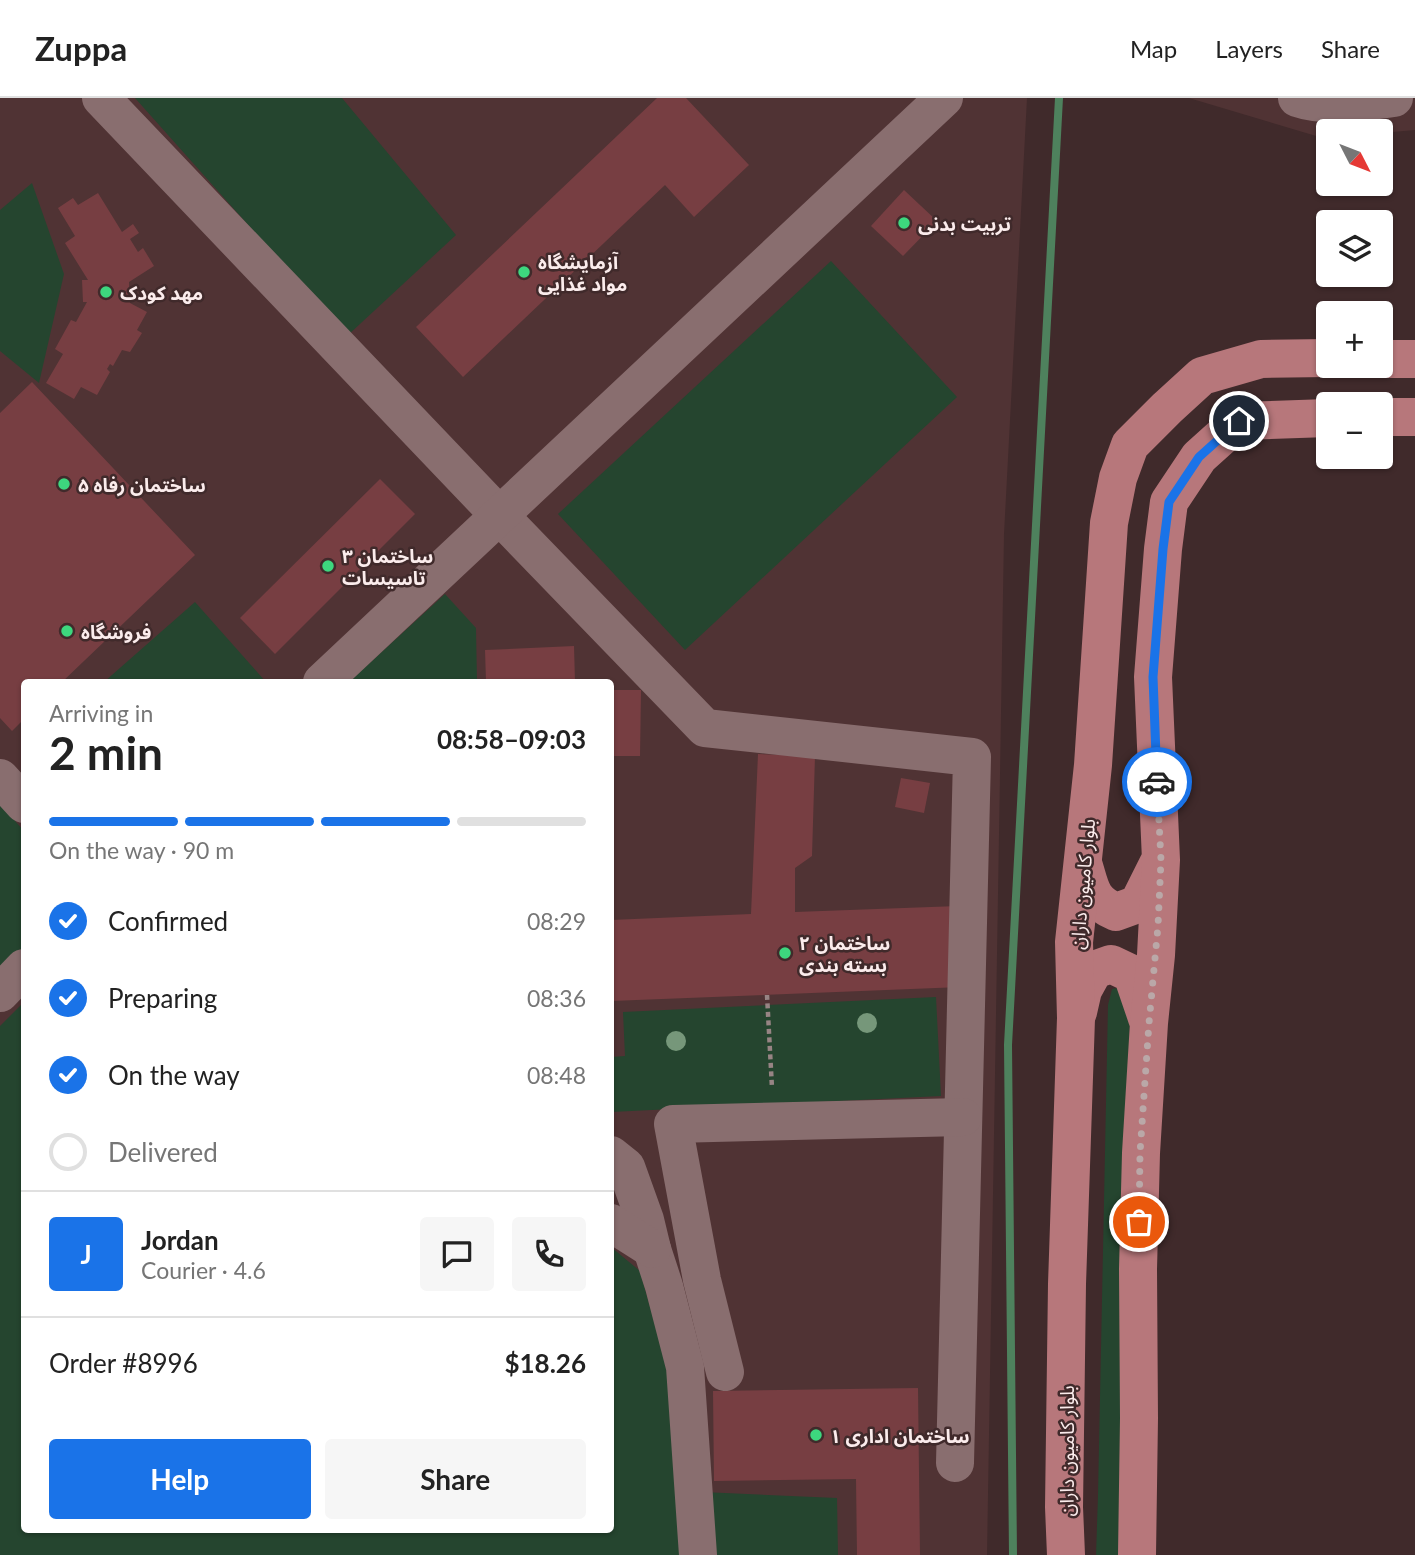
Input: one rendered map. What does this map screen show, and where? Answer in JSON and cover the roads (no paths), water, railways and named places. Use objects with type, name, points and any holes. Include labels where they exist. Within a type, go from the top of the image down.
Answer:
[{"type":"main road","name":"بلوار کامیون داران","points":[[1066,1555],[1064,1507],[1067,1284],[1076,1018],[1074,942],[1093,765],[1109,523],[1118,478],[1130,445],[1202,376],[1261,359],[1316,358]]},
{"type":"main road","points":[[1393,359],[1415,359]]},
{"type":"main road","points":[[1393,418],[1415,417]]},
{"type":"main road","points":[[1137,1555],[1140,1153],[1161,860],[1153,677],[1169,502],[1199,457],[1239,421],[1316,418]]},
{"type":"main road","points":[[1083,863],[1092,893],[1102,906],[1116,912],[1138,904],[1161,860]]},
{"type":"main road","points":[[1076,1018],[1083,990],[1094,970],[1111,964],[1132,974],[1149,1023]]},
{"type":"lane","points":[[101,98],[705,728],[972,757],[955,1462]]},
{"type":"lane","points":[[325,679],[944,98]]},
{"type":"lane","points":[[1297,98],[1310,103],[1356,103],[1394,98]]},
{"type":"lane","points":[[0,778],[21,801]]},
{"type":"lane","points":[[0,993],[21,971]]},
{"type":"lane","points":[[725,1372],[702,1280],[673,1124],[963,1117]]},
{"type":"lane","points":[[614,1157],[626,1167],[636,1231],[664,1286],[685,1367],[698,1555]]},
{"type":"lane","points":[[636,1231],[689,1206]]},
{"type":"lane","points":[[664,1286],[702,1280]]},
{"type":"waterway","points":[[1013,1555],[1008,1045],[1059,98]]},
{"type":"place","name":"تربیت بدنی","points":[[904,223]]},
{"type":"place","name":"آزمایشگاه مواد غذایی","points":[[524,272]]},
{"type":"place","name":"مهد کودک","points":[[106,292]]},
{"type":"place","name":"۵ ساختمان رفاه","points":[[64,484]]},
{"type":"place","name":"۳ ساختمان تاسیسات","points":[[328,566]]},
{"type":"place","name":"فروشگاه","points":[[67,631]]},
{"type":"place","name":"۲ ساختمان بسته بندی","points":[[785,953]]},
{"type":"place","name":"۱ ساختمان اداری","points":[[816,1435]]}]
